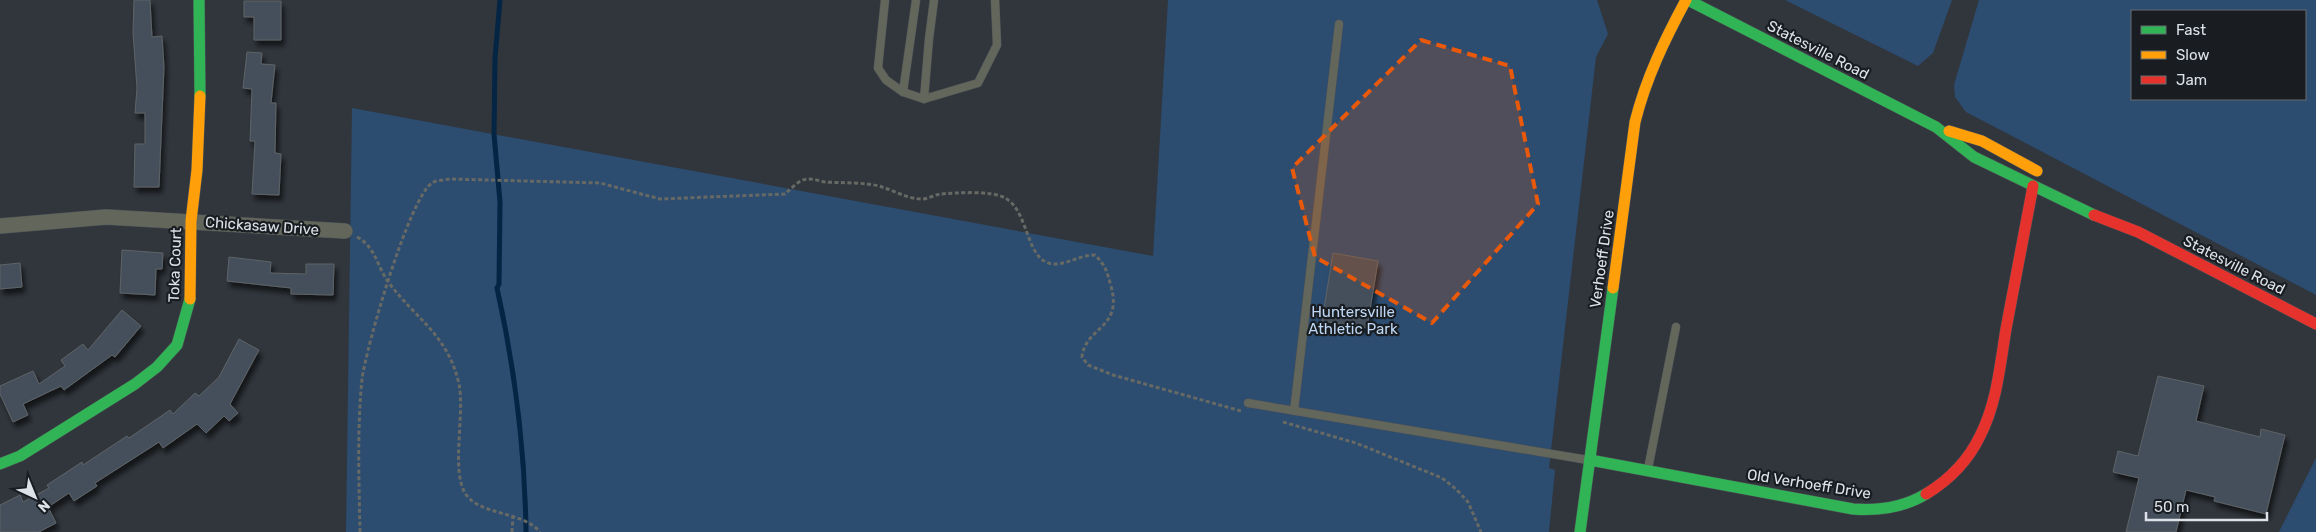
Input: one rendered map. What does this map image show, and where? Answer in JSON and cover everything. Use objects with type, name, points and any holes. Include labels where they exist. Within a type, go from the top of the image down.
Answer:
[{"type":"street","name":"Toka Court","points":[[0,464],[20,456],[135,384],[158,367],[176,345],[191,296],[191,221],[198,170],[200,120],[199,0]]},
{"type":"street","name":"Statesville Road","points":[[1687,0],[1936,127],[1982,141],[2051,178]]},
{"type":"street","name":"Verhoeff Drive","points":[[1580,532],[1637,115],[1654,60],[1687,0]]},
{"type":"street","name":"Statesville Road","points":[[1936,127],[1974,157],[2088,214],[2138,232],[2316,324]]},
{"type":"street","name":"Old Verhoeff Drive","points":[[1590,460],[1648,469],[1761,493],[1868,510],[1903,505],[1932,491],[1953,474],[1968,458],[1988,418],[2000,368],[2033,186]]},
{"type":"street","name":"Statesville Road","points":[[2095,202],[2138,232]]},
{"type":"street","name":"Chickasaw Drive","points":[[0,226],[106,217],[346,231]]},
{"type":"lane","points":[[885,0],[878,68],[886,80],[903,92],[924,99],[978,83],[997,46],[995,0]]},
{"type":"lane","points":[[903,92],[916,0]]},
{"type":"lane","points":[[924,99],[934,0]]},
{"type":"lane","points":[[1294,411],[1339,24]]},
{"type":"lane","points":[[1648,469],[1676,326]]},
{"type":"lane","points":[[1248,403],[1590,460]]},
{"type":"path","points":[[360,532],[359,452],[362,379],[371,337],[388,282],[420,197],[432,183],[450,179],[600,183],[660,198],[785,194],[800,181],[810,178],[823,182],[880,186],[898,194],[922,199],[940,194],[993,194],[1004,198],[1014,206],[1022,217],[1030,244],[1039,257],[1046,262],[1054,264],[1084,255],[1095,255],[1109,274],[1114,301],[1107,321],[1098,332],[1087,340],[1082,349],[1082,357],[1088,365],[1113,375],[1248,413]]},
{"type":"path","points":[[346,231],[364,241],[373,251],[388,282],[435,332],[451,357],[459,385],[462,418],[458,468],[465,494],[477,504],[532,523],[540,532]]},
{"type":"path","points":[[1282,422],[1356,443],[1442,478],[1468,502],[1481,532]]},
{"type":"path","points":[[512,532],[514,516]]},
{"type":"highlighted area","points":[[1421,40],[1510,66],[1538,204],[1432,323],[1315,257],[1292,168]]},
{"type":"green space","name":"Huntersville Athletic Park","points":[[1168,0],[1597,0],[1608,34],[1596,57],[1549,468],[1555,470],[1549,532],[346,532],[352,108],[1153,256]]},
{"type":"green space","points":[[1785,0],[1952,0],[1933,53],[1918,66]]},
{"type":"green space","points":[[1979,0],[2316,0],[2316,295],[1966,112],[1955,97],[1954,85]]},
{"type":"green space","points":[[2316,458],[2316,532],[2279,532]]},
{"type":"building","points":[[134,0],[150,0],[152,37],[162,36],[164,67],[159,187],[134,187],[135,144],[145,144],[145,113],[135,113],[137,88],[133,33]]},
{"type":"building","points":[[244,1],[281,1],[281,40],[254,40],[254,17],[244,17]]},
{"type":"building","points":[[247,52],[262,53],[261,64],[275,65],[271,103],[276,103],[275,153],[281,154],[279,195],[252,194],[255,141],[250,141],[252,89],[243,88]]},
{"type":"building","points":[[122,250],[163,253],[162,269],[156,269],[155,295],[120,293]]},
{"type":"building","points":[[1333,253],[1378,261],[1367,328],[1322,321]]},
{"type":"building","points":[[229,257],[271,262],[270,273],[306,274],[306,264],[334,264],[333,295],[291,294],[291,288],[227,281]]},
{"type":"building","points":[[20,263],[22,287],[0,289],[0,265]]},
{"type":"building","points":[[122,310],[141,326],[115,357],[112,355],[64,390],[61,386],[23,404],[28,415],[13,422],[0,394],[0,386],[33,371],[39,384],[65,366],[61,360],[83,344],[88,350]]},
{"type":"building","points":[[239,339],[259,350],[230,404],[238,413],[229,421],[224,416],[206,433],[197,424],[163,448],[159,442],[95,483],[97,486],[74,501],[69,493],[48,507],[56,523],[39,532],[0,532],[0,505],[20,495],[23,502],[49,488],[47,485],[82,462],[83,465],[127,436],[129,438],[170,410],[173,414],[195,393],[199,396],[219,377]]},
{"type":"building","points":[[2158,376],[2204,386],[2196,421],[2260,437],[2261,429],[2285,435],[2266,514],[2214,501],[2215,497],[2186,490],[2176,532],[2126,532],[2139,478],[2113,472],[2118,451],[2138,456]]},
{"type":"waterway","points":[[500,0],[495,58],[494,134],[500,202],[499,284],[497,288],[518,410],[524,471],[526,532]]},
{"type":"traffic: fast","points":[[199,0],[200,96]]},
{"type":"traffic: fast","points":[[1688,0],[1936,127],[1974,157],[2094,215]]},
{"type":"traffic: fast","points":[[1580,532],[1613,288]]},
{"type":"traffic: fast","points":[[0,464],[20,456],[135,384],[157,367],[177,345],[190,299]]},
{"type":"traffic: fast","points":[[1590,460],[1853,509],[1891,508],[1909,503],[1926,494]]},
{"type":"traffic: slow","points":[[1613,288],[1635,122],[1639,106],[1657,59],[1686,0]]},
{"type":"traffic: slow","points":[[190,299],[191,221],[197,170],[200,96]]},
{"type":"traffic: slow","points":[[1949,131],[1982,141],[2037,171]]},
{"type":"traffic: jam","points":[[1926,494],[1942,483],[1964,462],[1986,423],[1997,384],[2033,186]]},
{"type":"traffic: jam","points":[[2094,215],[2138,232],[2316,324]]}]
